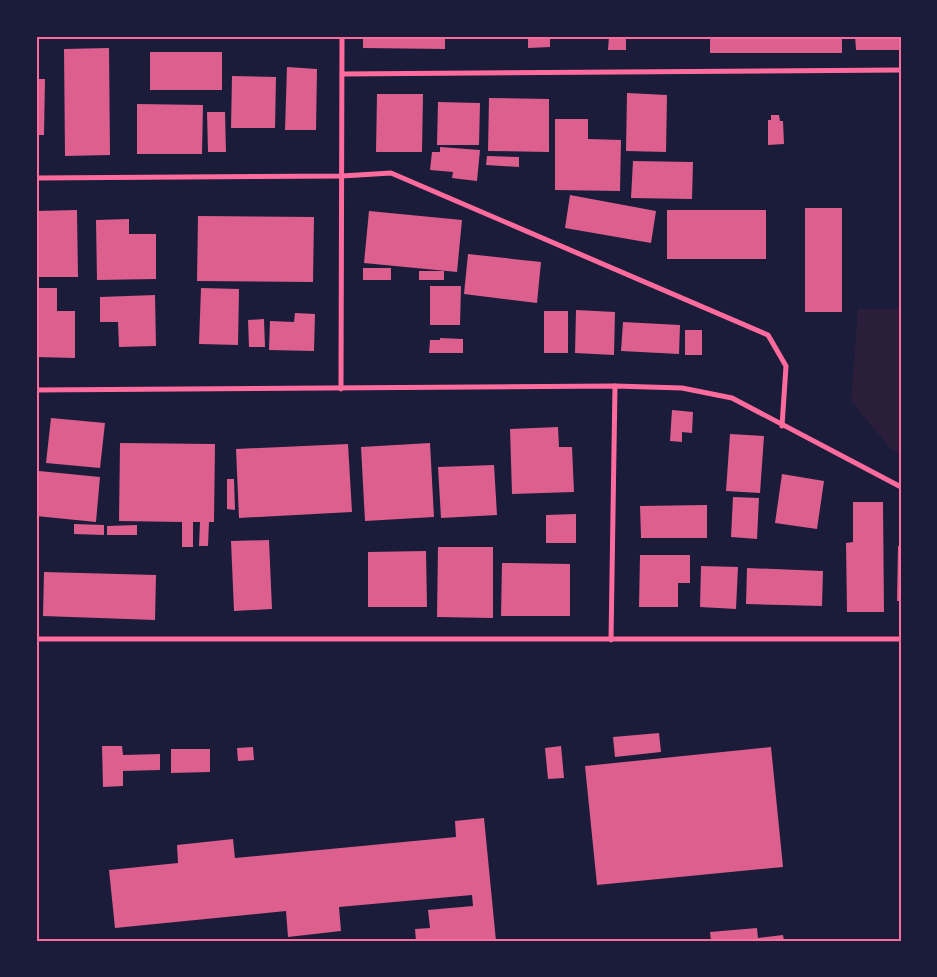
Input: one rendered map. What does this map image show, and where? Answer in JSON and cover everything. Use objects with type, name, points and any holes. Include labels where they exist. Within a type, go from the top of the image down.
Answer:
[{"type":"street","points":[[341,389],[342,36]]},
{"type":"street","points":[[342,74],[901,70]]},
{"type":"street","points":[[36,178],[342,176],[392,173],[768,335],[786,366],[782,426]]},
{"type":"street","points":[[611,640],[615,386]]},
{"type":"street","points":[[36,390],[615,386],[682,388],[732,398],[901,487]]},
{"type":"street","points":[[36,639],[611,640],[901,638]]},
{"type":"shaded area","points":[[858,309],[901,309],[901,453],[891,449],[851,401]]},
{"type":"building","points":[[363,36],[445,36],[445,49],[363,48]]},
{"type":"building","points":[[528,36],[550,36],[550,47],[528,48]]},
{"type":"building","points":[[609,36],[626,36],[626,50],[608,50]]},
{"type":"building","points":[[710,36],[842,36],[842,53],[710,53]]},
{"type":"building","points":[[855,36],[901,36],[901,50],[856,50]]},
{"type":"building","points":[[109,48],[110,155],[65,156],[64,49]]},
{"type":"building","points":[[150,52],[222,52],[222,90],[150,90]]},
{"type":"building","points":[[287,67],[317,69],[316,130],[285,130]]},
{"type":"building","points":[[232,76],[276,77],[275,128],[231,128]]},
{"type":"building","points":[[36,79],[45,79],[44,135],[36,135]]},
{"type":"building","points":[[627,93],[667,95],[666,152],[626,151]]},
{"type":"building","points":[[377,94],[423,94],[422,152],[376,152]]},
{"type":"building","points":[[489,98],[549,99],[549,152],[488,151]]},
{"type":"building","points":[[438,102],[480,103],[479,145],[437,145]]},
{"type":"building","points":[[137,104],[203,105],[202,154],[137,154]]},
{"type":"building","points":[[207,112],[225,112],[226,152],[208,152]]},
{"type":"building","points":[[771,115],[779,115],[780,121],[783,121],[784,144],[768,145],[768,120],[771,120]]},
{"type":"building","points":[[555,119],[588,119],[588,139],[621,140],[620,191],[555,190]]},
{"type":"building","points":[[440,147],[480,150],[477,181],[452,178],[453,172],[430,170],[432,152],[440,152]]},
{"type":"building","points":[[487,156],[519,157],[519,167],[486,165]]},
{"type":"building","points":[[633,161],[693,162],[692,199],[631,198]]},
{"type":"building","points":[[570,195],[656,211],[651,243],[565,228]]},
{"type":"building","points":[[805,208],[842,208],[842,312],[805,312]]},
{"type":"building","points":[[77,210],[78,277],[36,277],[36,211]]},
{"type":"building","points":[[667,210],[766,210],[766,259],[667,259]]},
{"type":"building","points":[[369,211],[462,220],[457,272],[364,263]]},
{"type":"building","points":[[198,216],[314,217],[313,282],[197,281]]},
{"type":"building","points":[[129,219],[129,234],[156,234],[156,279],[97,280],[96,220]]},
{"type":"building","points":[[468,254],[541,262],[537,303],[464,294]]},
{"type":"building","points":[[363,268],[391,268],[391,280],[363,280]]},
{"type":"building","points":[[419,271],[444,271],[444,280],[419,280]]},
{"type":"building","points":[[430,286],[461,286],[460,325],[430,325]]},
{"type":"building","points":[[36,288],[57,288],[57,311],[75,311],[75,358],[36,357]]},
{"type":"building","points":[[201,288],[239,289],[238,345],[199,344]]},
{"type":"building","points":[[155,295],[156,346],[119,347],[118,322],[100,322],[100,297]]},
{"type":"building","points":[[576,310],[615,312],[614,355],[575,353]]},
{"type":"building","points":[[544,311],[568,311],[568,353],[544,353]]},
{"type":"building","points":[[295,313],[315,314],[314,351],[269,350],[270,321],[294,322]]},
{"type":"building","points":[[264,319],[265,347],[249,347],[248,320]]},
{"type":"building","points":[[623,322],[680,325],[679,354],[621,351]]},
{"type":"building","points":[[685,330],[702,330],[702,355],[685,355]]},
{"type":"building","points":[[440,338],[463,339],[463,353],[429,353],[430,340],[440,340]]},
{"type":"building","points":[[672,410],[693,412],[692,433],[682,432],[682,442],[670,441]]},
{"type":"building","points":[[51,418],[105,423],[100,468],[46,463]]},
{"type":"building","points":[[558,427],[559,447],[572,447],[574,492],[512,494],[510,429]]},
{"type":"building","points":[[730,434],[764,436],[760,493],[726,491]]},
{"type":"building","points":[[120,443],[215,444],[214,522],[209,522],[208,546],[199,546],[200,522],[193,522],[193,547],[182,547],[182,522],[119,521]]},
{"type":"building","points":[[430,443],[434,517],[365,521],[361,447]]},
{"type":"building","points":[[348,444],[352,512],[239,518],[236,449]]},
{"type":"building","points":[[494,465],[497,515],[441,518],[438,467]]},
{"type":"building","points":[[39,471],[100,477],[96,522],[36,516]]},
{"type":"building","points":[[782,474],[824,481],[817,529],[775,523]]},
{"type":"building","points":[[227,479],[234,479],[235,510],[227,509]]},
{"type":"building","points":[[733,497],[759,498],[757,539],[731,537]]},
{"type":"building","points":[[853,502],[883,502],[884,612],[847,612],[846,543],[853,542]]},
{"type":"building","points":[[707,505],[707,538],[641,538],[640,506]]},
{"type":"building","points":[[576,514],[576,543],[546,543],[546,515]]},
{"type":"building","points":[[74,524],[104,525],[104,535],[74,534]]},
{"type":"building","points":[[137,525],[137,535],[107,535],[107,526]]},
{"type":"building","points":[[269,540],[272,609],[234,611],[231,541]]},
{"type":"building","points":[[898,546],[901,546],[901,601],[897,601]]},
{"type":"building","points":[[438,547],[493,547],[493,618],[437,617]]},
{"type":"building","points":[[426,551],[427,607],[368,607],[368,552]]},
{"type":"building","points":[[640,555],[690,555],[690,583],[678,583],[678,607],[639,607]]},
{"type":"building","points":[[502,563],[570,564],[570,616],[501,616]]},
{"type":"building","points":[[701,566],[738,567],[736,609],[700,607]]},
{"type":"building","points":[[747,568],[823,571],[822,606],[746,604]]},
{"type":"building","points":[[44,572],[156,575],[155,620],[43,616]]},
{"type":"building","points":[[659,733],[661,752],[615,757],[613,737]]},
{"type":"building","points":[[102,746],[122,746],[123,755],[160,754],[160,770],[123,771],[123,786],[103,787]]},
{"type":"building","points":[[561,746],[564,778],[548,779],[545,748]]},
{"type":"building","points":[[253,747],[254,760],[238,761],[237,748]]},
{"type":"building","points":[[771,747],[783,867],[597,885],[585,766]]},
{"type":"building","points":[[171,749],[210,749],[210,772],[171,773]]},
{"type":"building","points":[[484,818],[496,941],[416,941],[415,929],[430,928],[428,910],[473,906],[472,895],[339,907],[341,931],[288,937],[286,911],[115,928],[109,870],[178,863],[177,845],[233,839],[235,858],[456,837],[455,821]]},
{"type":"building","points":[[757,928],[758,938],[783,935],[784,941],[711,941],[710,932]]}]
